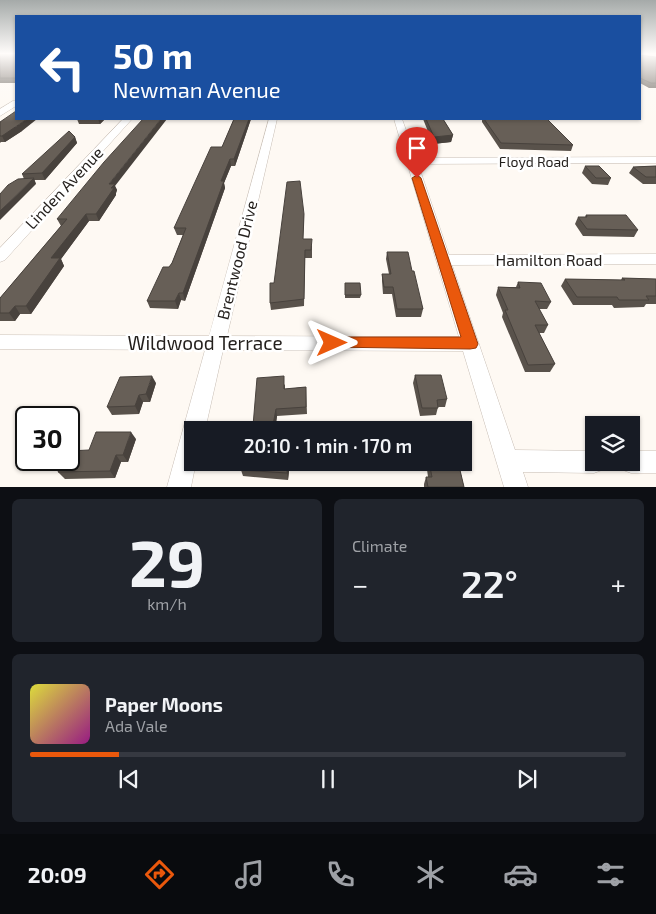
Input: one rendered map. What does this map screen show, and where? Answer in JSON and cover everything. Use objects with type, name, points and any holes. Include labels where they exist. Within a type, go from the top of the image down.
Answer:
[{"type":"street","points":[[0,113],[15,104]]},
{"type":"street","name":"Linden Avenue","points":[[0,257],[127,120]]},
{"type":"street","name":"Brentwood Drive","points":[[196,421],[273,120]]},
{"type":"street","points":[[398,120],[516,486]]},
{"type":"street","name":"Floyd Road","points":[[412,162],[656,160]]},
{"type":"street","name":"Hamilton Road","points":[[443,260],[656,259]]},
{"type":"street","name":"Wildwood Terrace","points":[[0,342],[470,344]]},
{"type":"street","points":[[508,461],[585,462]]},
{"type":"street","points":[[640,462],[656,462]]},
{"type":"street","points":[[179,486],[184,466]]},
{"type":"building","points":[[0,77],[15,77],[15,78]]},
{"type":"building","points":[[641,77],[656,77],[656,83],[651,83]]},
{"type":"building","points":[[15,112],[15,120],[26,120],[2,136],[0,136],[0,122]]},
{"type":"building","points":[[142,120],[160,120],[109,184],[115,184],[111,188],[114,188],[96,214],[86,214],[51,258],[60,258],[26,306],[15,306],[9,313],[0,313],[0,298],[67,219],[57,219],[104,162]]},
{"type":"building","points":[[234,120],[249,120],[234,159],[230,159],[221,181],[224,181],[183,293],[179,293],[175,301],[147,301],[163,267],[169,267],[172,263],[186,228],[174,228],[211,147],[222,147]]},
{"type":"building","points":[[426,120],[444,120],[453,135],[434,137]]},
{"type":"building","points":[[485,120],[548,120],[573,145],[501,143]]},
{"type":"building","points":[[69,131],[75,137],[42,173],[22,174]]},
{"type":"building","points":[[585,166],[599,166],[611,178],[596,178]]},
{"type":"building","points":[[656,166],[656,177],[646,177],[633,167]]},
{"type":"building","points":[[34,178],[0,211],[0,194],[8,185],[18,179]]},
{"type":"building","points":[[300,181],[304,214],[303,239],[312,239],[311,250],[305,250],[304,299],[270,303],[270,283],[274,283],[287,182]]},
{"type":"building","points":[[586,215],[626,215],[638,230],[587,229],[578,217],[587,217]]},
{"type":"building","points":[[387,252],[408,252],[423,309],[397,309],[393,287],[384,287],[382,274],[391,274]]},
{"type":"building","points":[[622,278],[656,279],[656,296],[646,296],[649,300],[619,300],[617,297],[577,297],[565,279],[625,280]]},
{"type":"building","points":[[518,282],[541,283],[551,302],[535,301],[548,325],[535,325],[555,364],[528,365],[505,310],[508,310],[498,287],[520,288]]},
{"type":"building","points":[[345,283],[360,283],[361,295],[345,295]]},
{"type":"building","points":[[415,375],[441,375],[447,399],[437,400],[438,408],[422,408]]},
{"type":"building","points":[[152,376],[146,394],[139,395],[135,406],[107,407],[120,377]]},
{"type":"building","points":[[284,376],[284,389],[306,387],[306,407],[276,409],[274,421],[253,421],[257,378]]},
{"type":"building","points":[[96,432],[131,432],[123,455],[116,455],[110,471],[58,472],[80,471],[80,450],[89,450]]},
{"type":"building","points":[[256,471],[287,471],[287,473]]},
{"type":"building","points":[[431,471],[460,471],[464,487],[428,487],[426,477],[432,477]]},
{"type":"route","points":[[332,343],[470,344],[417,178]]}]
